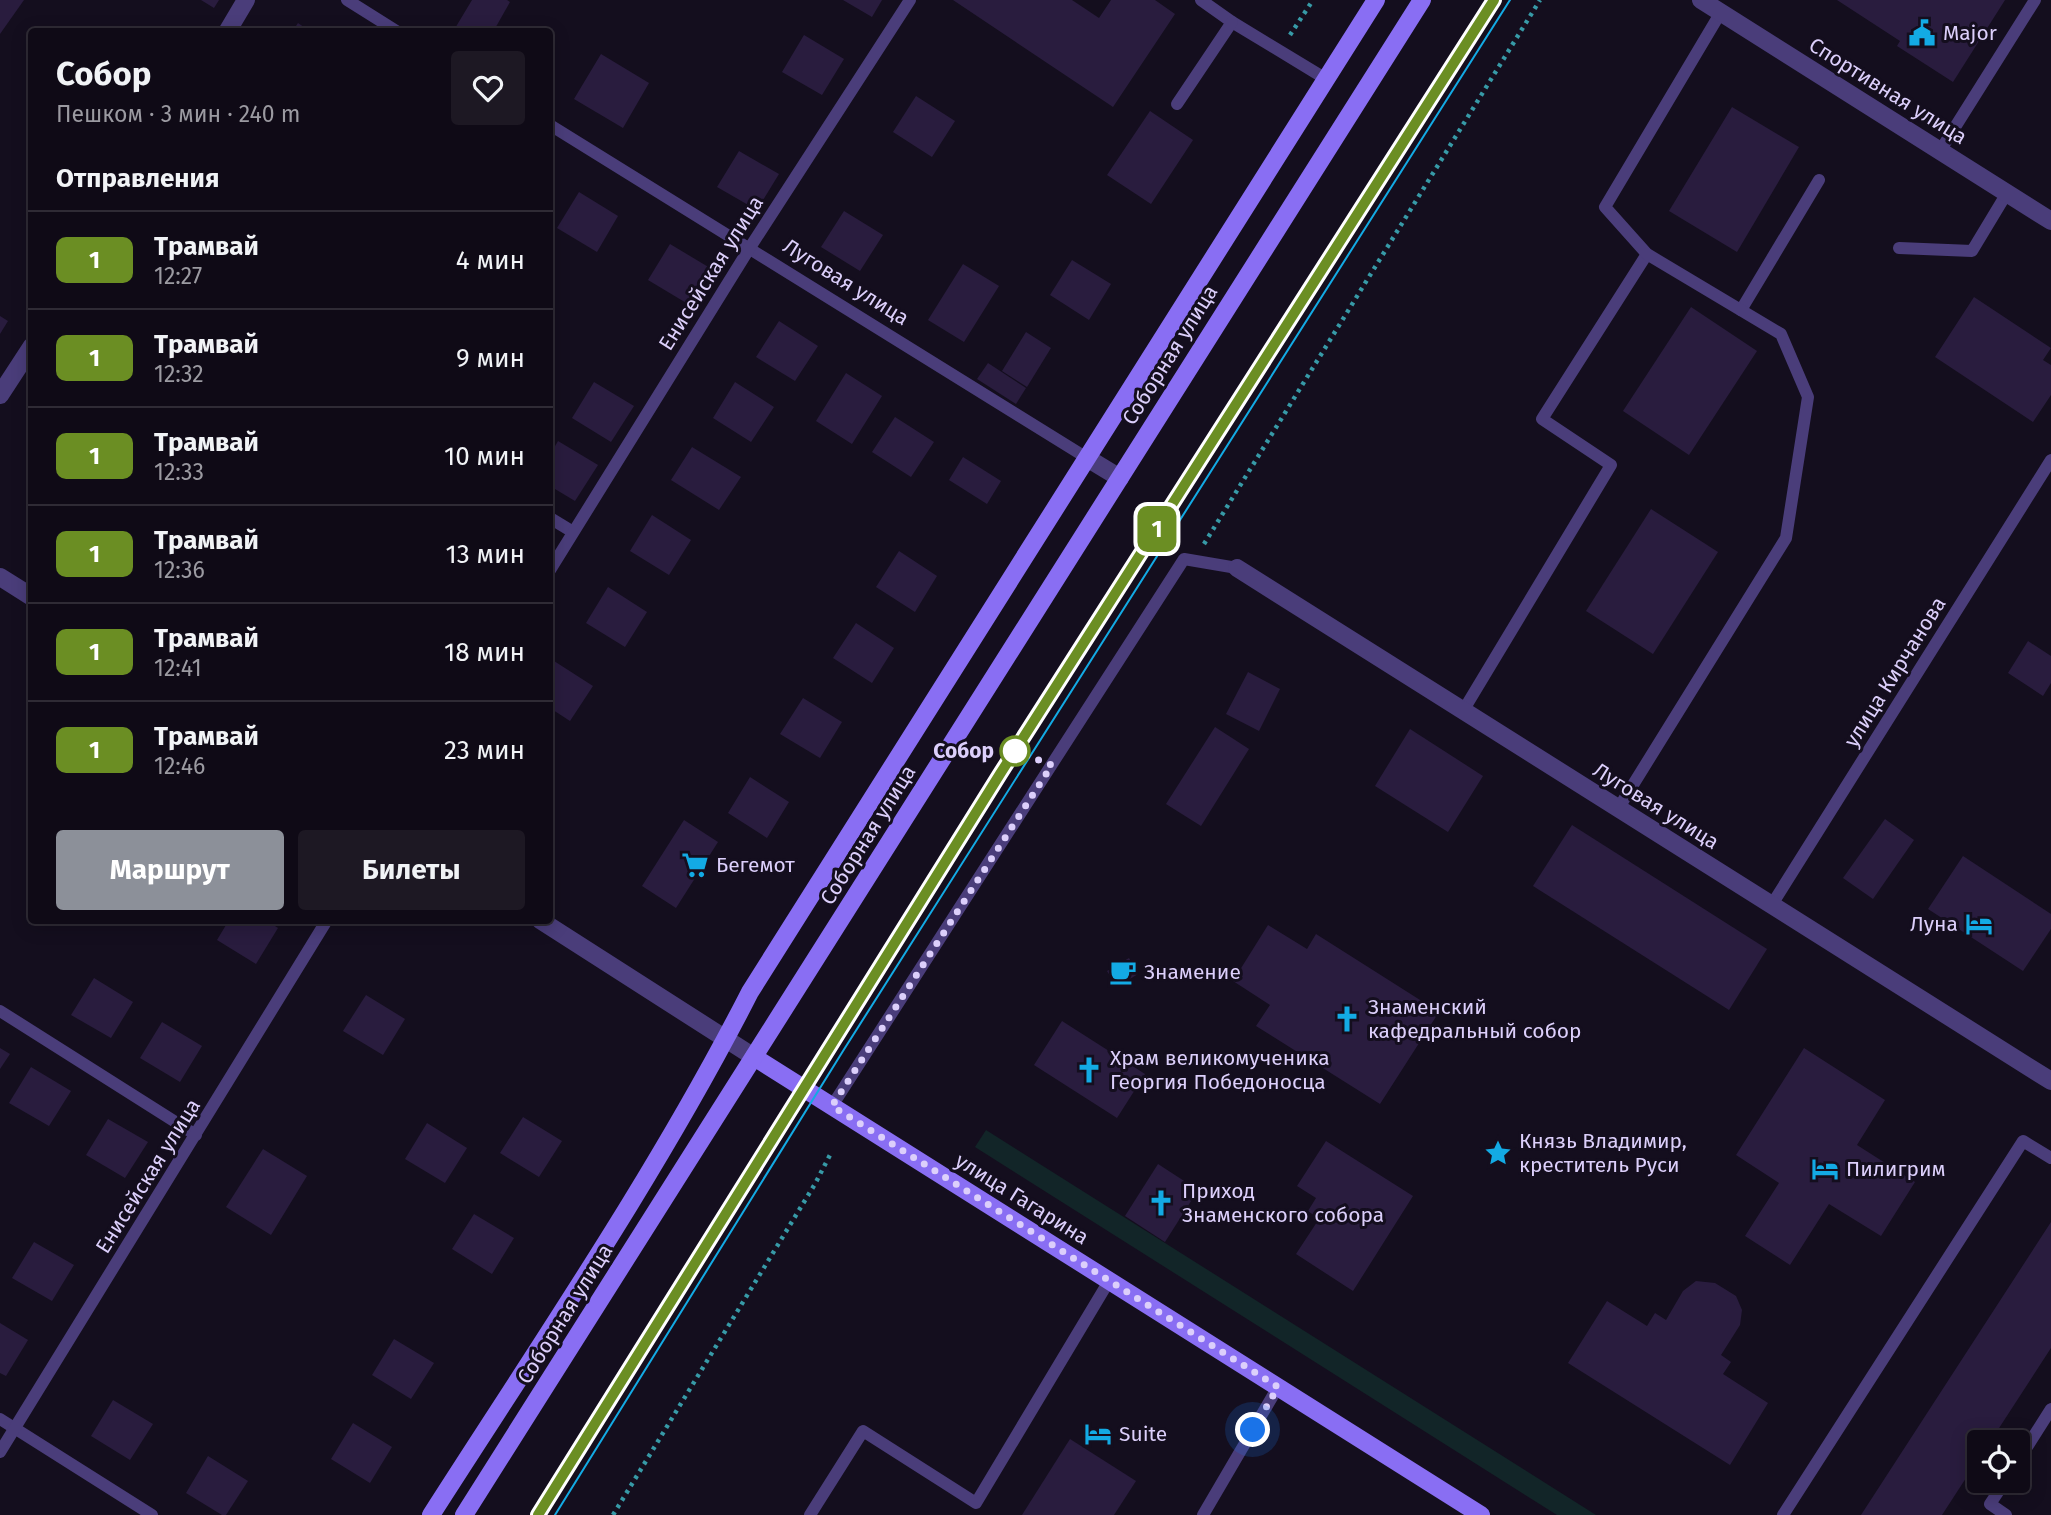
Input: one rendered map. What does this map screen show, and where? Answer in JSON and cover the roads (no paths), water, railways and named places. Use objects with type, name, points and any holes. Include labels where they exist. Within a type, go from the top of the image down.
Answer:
[{"type":"main road","name":"Соборная улица","points":[[431,1515],[603,1245],[726,1039],[757,981],[1376,0]]},
{"type":"main road","name":"Соборная улица","points":[[464,1515],[1422,0]]},
{"type":"main road","name":"улица Гагарина","points":[[754,1057],[1481,1515]]},
{"type":"street","points":[[229,28],[246,0]]},
{"type":"street","name":"Спортивная улица","points":[[1702,0],[2051,221]]},
{"type":"street","points":[[0,395],[28,352]]},
{"type":"street","name":"Луговая улица","points":[[1087,458],[1119,478]]},
{"type":"street","name":"Луговая улица","points":[[1237,568],[2051,1081]]},
{"type":"street","points":[[0,577],[28,594]]},
{"type":"street","name":"улица Гагарина","points":[[546,924],[754,1057]]},
{"type":"lane","points":[[347,0],[392,28]]},
{"type":"lane","name":"Енисейская улица","points":[[553,565],[749,249],[910,0]]},
{"type":"lane","points":[[1201,0],[1279,52],[1326,79]]},
{"type":"lane","points":[[1940,150],[2035,0]]},
{"type":"lane","points":[[1618,809],[1786,538],[1808,397],[1781,334],[1647,254],[1605,208],[1721,12]]},
{"type":"lane","points":[[1177,104],[1232,22]]},
{"type":"lane","name":"Луговая улица","points":[[553,127],[1087,458]]},
{"type":"lane","points":[[1741,310],[1819,180]]},
{"type":"lane","points":[[1899,248],[1972,251],[2007,193]]},
{"type":"lane","points":[[1463,711],[1611,465],[1542,419],[1647,254]]},
{"type":"lane","name":"улица Кирчанова","points":[[1771,906],[2051,460]]},
{"type":"lane","points":[[553,519],[573,532]]},
{"type":"lane","points":[[832,1106],[1184,559],[1237,568]]},
{"type":"lane","name":"Енисейская улица","points":[[0,1452],[325,924]]},
{"type":"lane","points":[[0,1011],[196,1135]]},
{"type":"lane","points":[[1783,1515],[2023,1140],[2051,1158]]},
{"type":"lane","points":[[810,1515],[863,1431],[976,1503],[1109,1281]]},
{"type":"lane","points":[[1203,1515],[1278,1387]]},
{"type":"lane","points":[[2030,1442],[2051,1409]]},
{"type":"lane","points":[[0,1419],[152,1515]]},
{"type":"lane","points":[[1997,1493],[1990,1504],[2006,1515]]},
{"type":"tram line","points":[[538,1515],[1000,774],[1494,0]]},
{"type":"tram line","name":"1","points":[[538,1515],[1000,774],[1494,0]]},
{"type":"tram line","points":[[555,1515],[843,1051],[1510,0]]},
{"type":"place","name":"Major","points":[[1922,33]]},
{"type":"place","name":"Собор","points":[[1015,751]]},
{"type":"place","name":"Бегемот","points":[[695,865]]},
{"type":"place","name":"Луна","points":[[1979,924]]},
{"type":"place","name":"Знамение","points":[[1123,972]]},
{"type":"place","name":"Знаменский кафедральный собор","points":[[1347,1019]]},
{"type":"place","name":"Храм великомученика Георгия Победоносца","points":[[1089,1070]]},
{"type":"place","name":"Князь Владимир, креститель Руси","points":[[1498,1153]]},
{"type":"place","name":"Пилигрим","points":[[1825,1169]]},
{"type":"place","name":"Приход Знаменского собора","points":[[1161,1203]]},
{"type":"place","name":"Suite","points":[[1098,1434]]}]
